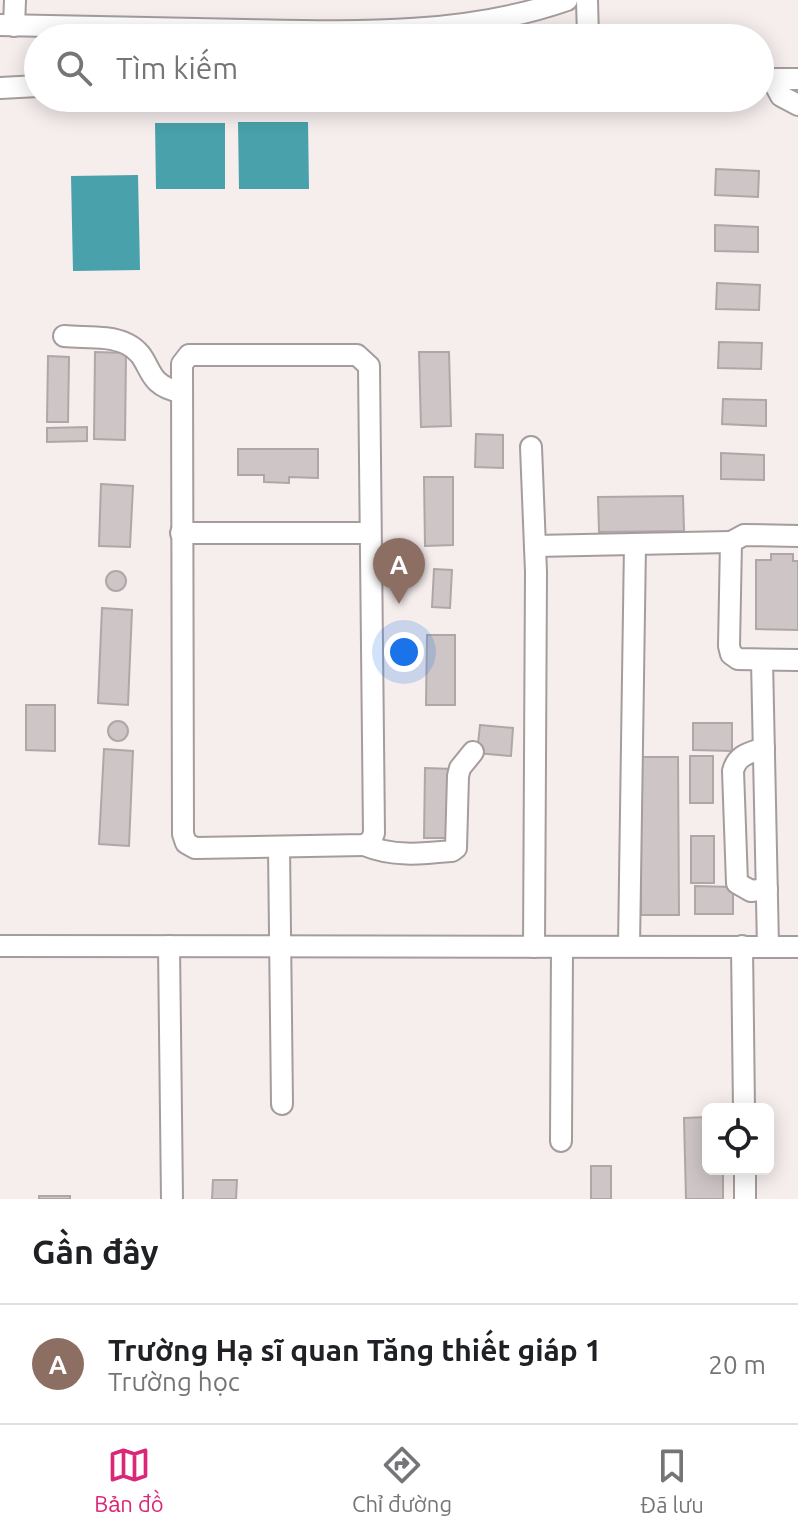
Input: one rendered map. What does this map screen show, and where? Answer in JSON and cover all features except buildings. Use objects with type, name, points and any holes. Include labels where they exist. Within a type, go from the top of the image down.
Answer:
[{"type":"street","points":[[7,26],[15,0]]},
{"type":"street","points":[[448,24],[542,9],[567,0]]},
{"type":"street","points":[[587,0],[588,24]]},
{"type":"street","points":[[774,79],[798,79]]},
{"type":"street","points":[[0,88],[24,87]]},
{"type":"street","points":[[774,88],[781,96],[798,105]]},
{"type":"street","points":[[64,336],[116,340],[131,345],[159,386],[181,392]]},
{"type":"street","points":[[364,845],[371,841],[374,833],[369,366],[357,355],[189,355],[184,358],[181,392],[181,533],[183,834],[186,843],[195,848],[364,845],[382,853],[414,855],[452,851],[456,848],[458,776],[460,768],[473,752]]},
{"type":"street","points":[[531,447],[535,546],[534,947]]},
{"type":"street","points":[[181,533],[370,533]]},
{"type":"street","points":[[535,546],[731,542],[744,535],[798,536]]},
{"type":"street","points":[[731,542],[731,654],[738,659],[798,660]]},
{"type":"street","points":[[629,946],[635,544]]},
{"type":"street","points":[[762,660],[768,947]]},
{"type":"street","points":[[764,748],[747,753],[736,762],[733,771],[737,883],[751,891],[767,889]]},
{"type":"street","points":[[279,847],[282,1104]]},
{"type":"street","points":[[0,946],[798,947]]},
{"type":"street","points":[[169,946],[172,1199]]},
{"type":"street","points":[[742,946],[744,1103]]},
{"type":"street","points":[[561,1141],[562,947]]},
{"type":"street","points":[[745,1175],[745,1199]]},
{"type":"water","points":[[238,122],[308,122],[309,189],[239,189]]},
{"type":"water","points":[[155,123],[225,123],[225,189],[156,189]]},
{"type":"water","points":[[138,175],[140,270],[73,271],[71,176]]},
{"type":"place","name":"Trường Hạ sĩ quan Tăng thiết giáp 1","points":[[399,604]]}]
